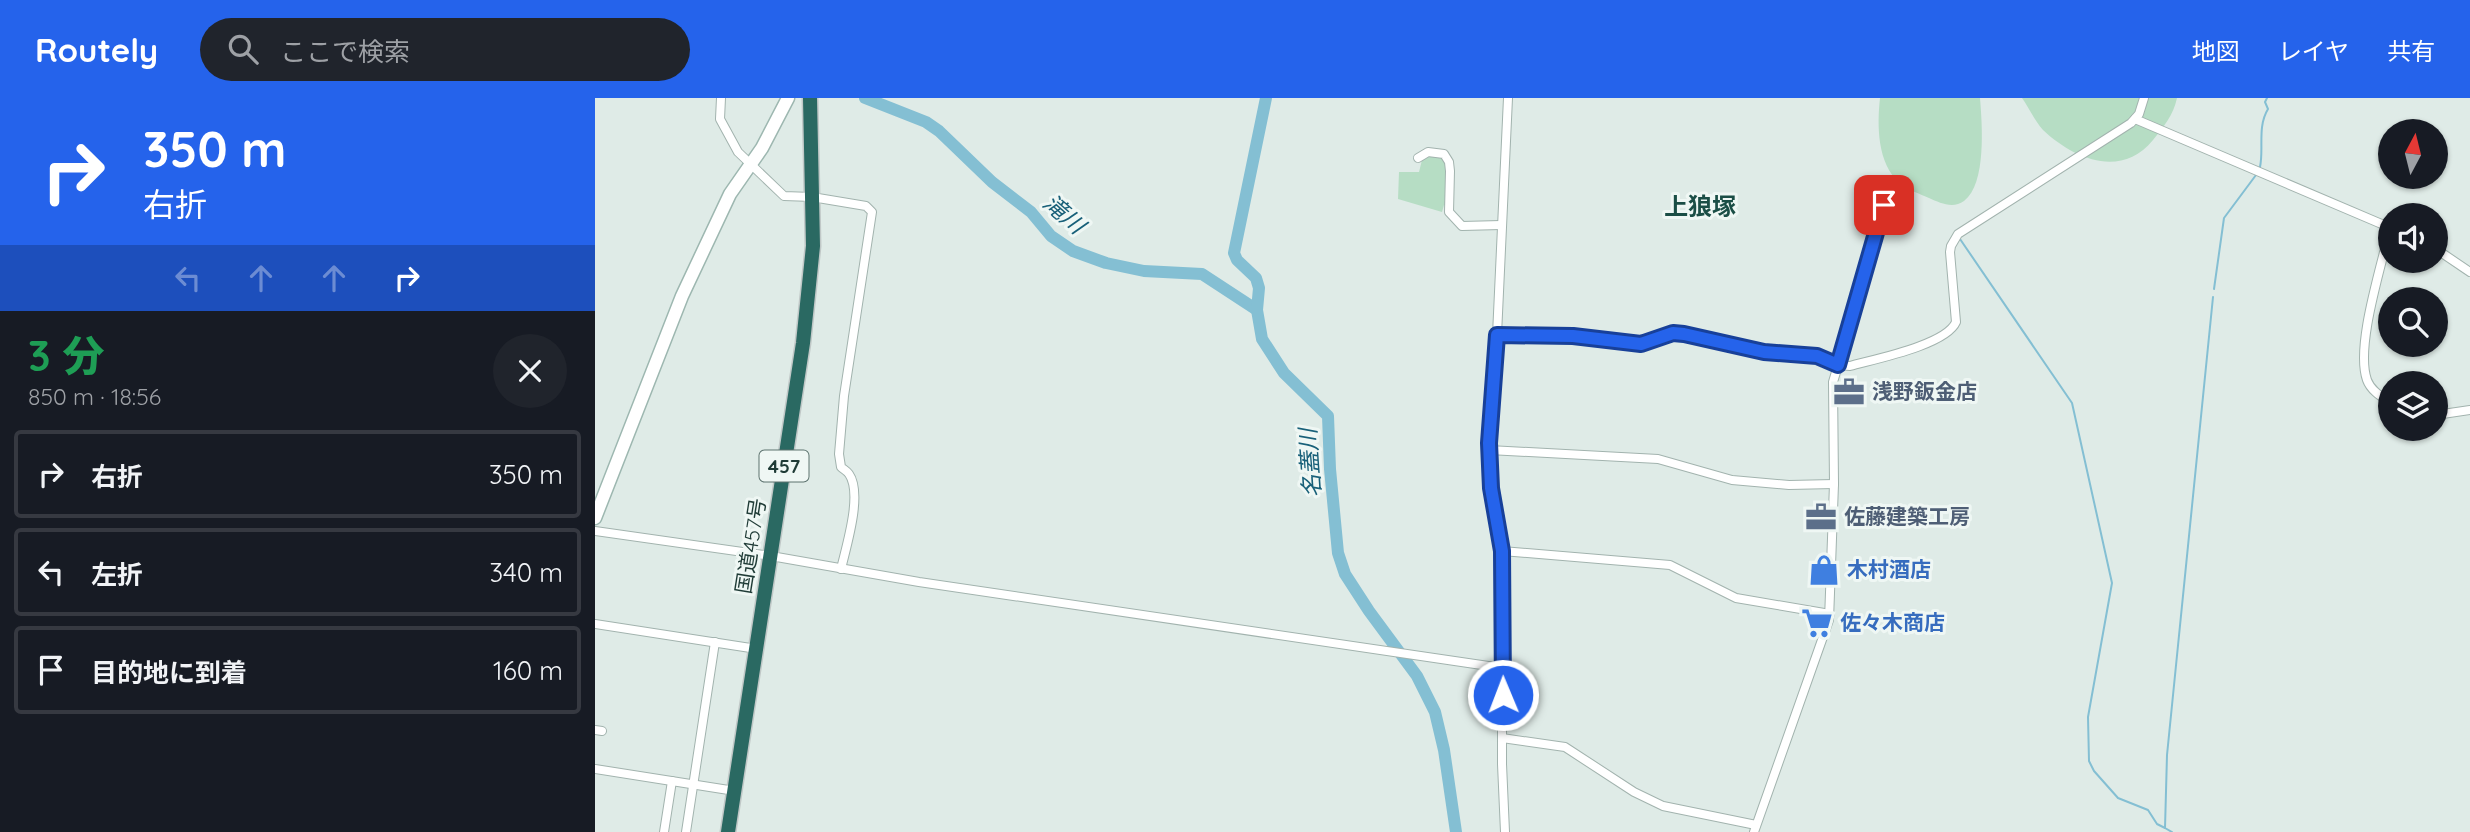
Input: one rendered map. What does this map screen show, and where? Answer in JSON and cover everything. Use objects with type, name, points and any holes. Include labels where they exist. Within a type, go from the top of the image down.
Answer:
[{"type":"highway","name":"国道457号","points":[[729,832],[803,343],[813,246],[810,98]]},
{"type":"street","points":[[721,98],[720,119],[738,152],[784,196],[812,197],[866,206],[872,212],[843,407],[841,467],[850,475],[855,492],[841,569]]},
{"type":"street","points":[[595,518],[598,503],[682,296],[730,194],[762,148],[789,98]]},
{"type":"street","points":[[1505,832],[1502,551],[1491,488],[1489,450],[1508,98]]},
{"type":"street","points":[[1497,335],[1573,336],[1641,344],[1673,333],[1764,352],[1817,356],[1838,365],[1850,366],[1925,344],[1952,330],[1957,317],[1950,252],[1958,234],[2135,119],[2144,98]]},
{"type":"street","points":[[2135,119],[2391,228],[2364,358],[2368,383],[2378,392]]},
{"type":"street","points":[[1418,158],[1428,152],[1444,154],[1449,162],[1449,212],[1462,226],[1501,225]]},
{"type":"street","points":[[1502,738],[1565,747],[1634,792],[1663,806],[1755,828],[1828,626],[1835,484],[1833,382],[1879,230],[1885,198]]},
{"type":"street","points":[[2448,257],[2470,272]]},
{"type":"street","points":[[2448,413],[2470,410]]},
{"type":"street","points":[[1489,450],[1658,459],[1732,480],[1789,485],[1835,484]]},
{"type":"street","points":[[595,531],[1502,668]]},
{"type":"street","points":[[1502,551],[1670,565],[1736,598],[1830,614]]},
{"type":"street","points":[[595,624],[757,649]]},
{"type":"street","points":[[686,832],[715,642]]},
{"type":"street","points":[[595,769],[735,791]]},
{"type":"street","points":[[664,832],[672,781]]},
{"type":"green space","points":[[1880,98],[1980,98],[1980,168],[1971,193],[1964,201],[1951,205],[1938,202],[1907,188],[1892,175],[1880,144]]},
{"type":"green space","points":[[2022,98],[2177,98],[2171,116],[2153,140],[2127,159],[2112,162],[2083,156],[2055,140],[2043,130]]},
{"type":"green space","points":[[1427,154],[1442,156],[1448,161],[1447,206],[1444,205],[1442,212],[1398,199],[1399,172],[1419,172],[1422,160]]},
{"type":"waterway","name":"滝川","points":[[865,98],[926,122],[939,131],[992,182],[1031,212],[1051,236],[1073,251],[1106,263],[1144,271],[1202,274],[1257,310]]},
{"type":"waterway","name":"名蓋川","points":[[1266,98],[1234,253],[1237,260],[1256,278],[1259,288],[1257,310],[1262,339],[1284,373],[1328,416],[1338,553],[1345,574],[1417,676],[1435,712],[1444,750],[1456,832]]},
{"type":"waterway","points":[[2260,167],[2263,123],[2268,109],[2265,102],[2267,98]]},
{"type":"waterway","points":[[2214,289],[2224,218],[2256,175]]},
{"type":"waterway","points":[[1960,239],[2072,403],[2112,583],[2088,717],[2089,761],[2094,771],[2118,798],[2148,810],[2157,824],[2165,828]]},
{"type":"waterway","points":[[2172,832],[2165,828],[2167,755],[2213,297]]},
{"type":"place","name":"浅野鈑金店","points":[[1849,392]]},
{"type":"place","name":"佐藤建築工房","points":[[1821,517]]},
{"type":"place","name":"木村酒店","points":[[1824,570]]},
{"type":"place","name":"佐々木商店","points":[[1817,623]]},
{"type":"district","name":"上狼塚","points":[[1700,207]]},
{"type":"route","points":[[1503,695],[1502,551],[1491,488],[1489,443],[1497,335],[1573,336],[1641,344],[1673,333],[1764,352],[1817,356],[1838,365],[1882,220],[1884,205]]}]
